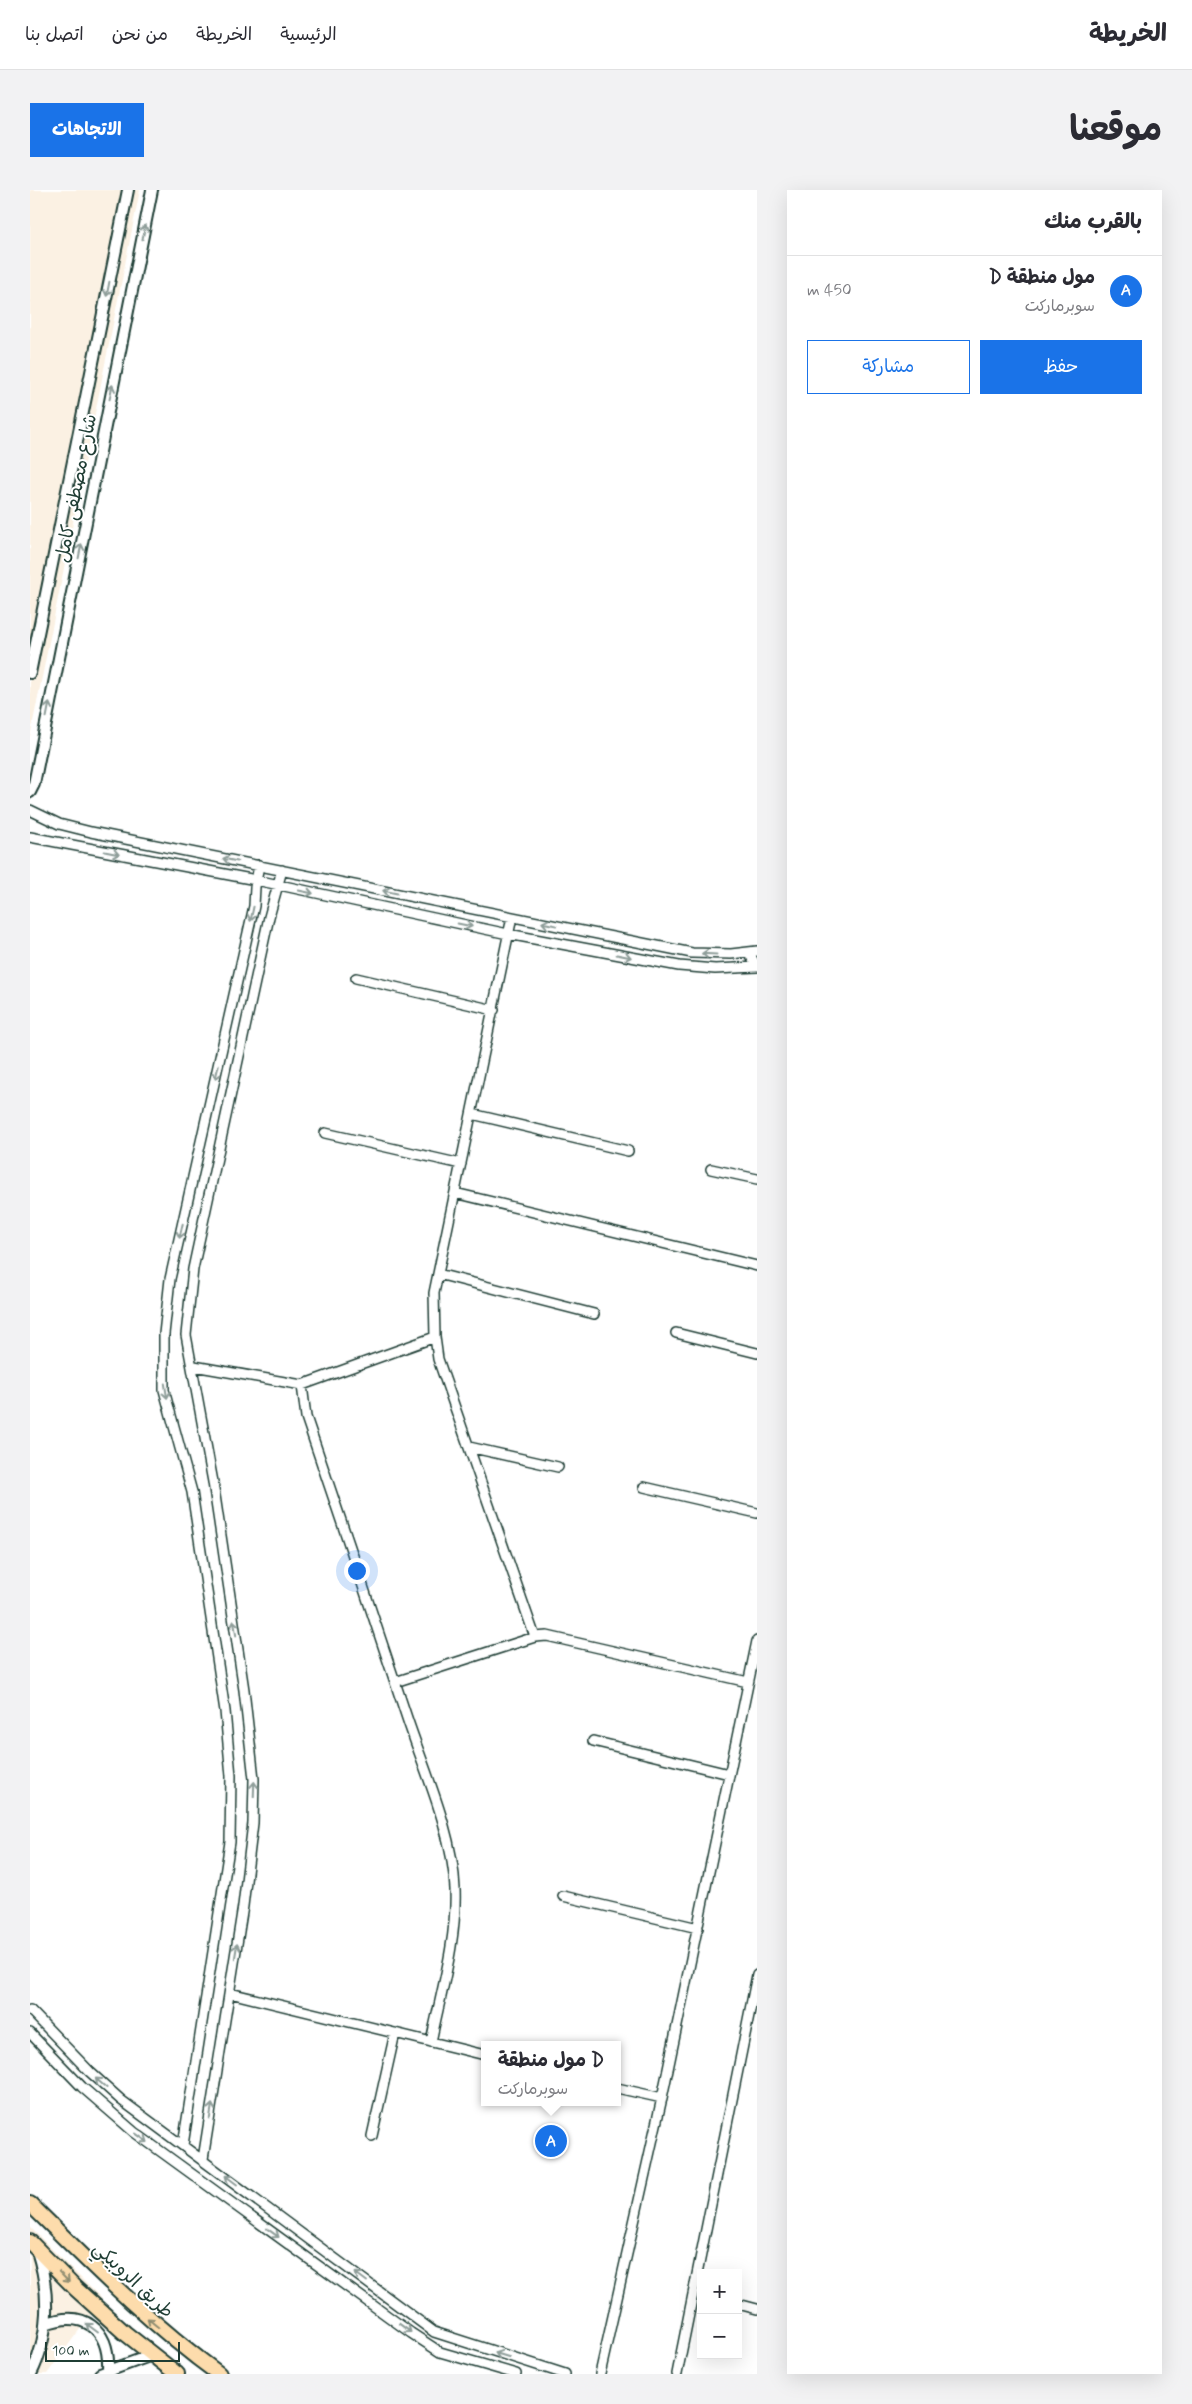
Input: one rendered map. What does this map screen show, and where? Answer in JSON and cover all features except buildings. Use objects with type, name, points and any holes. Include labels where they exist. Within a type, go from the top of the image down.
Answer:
[{"type":"main road","name":"طريق الروبيكي","points":[[30,2204],[139,2311],[186,2350],[219,2374]]},
{"type":"main road","points":[[33,2245],[76,2289],[152,2355],[177,2374]]},
{"type":"street","name":"شارع مصطفى كامل","points":[[30,673],[128,190]]},
{"type":"street","name":"شارع مصطفى كامل","points":[[30,792],[34,784],[152,190]]},
{"type":"street","points":[[30,810],[59,824],[91,832],[692,953],[711,955],[753,952],[757,966],[714,969],[679,966],[508,934],[279,887],[256,880],[30,837]]},
{"type":"street","points":[[88,848],[91,832]]},
{"type":"street","points":[[183,2145],[230,1842],[231,1776],[225,1711],[192,1492],[164,1390],[164,1334],[170,1279],[254,906],[259,866]]},
{"type":"street","points":[[203,2159],[248,1866],[254,1779],[244,1690],[194,1366],[186,1335],[191,1282],[267,927],[282,870]]},
{"type":"street","points":[[512,916],[434,1293],[435,1337],[438,1359],[535,1637]]},
{"type":"street","points":[[356,978],[494,1010]]},
{"type":"street","points":[[472,1114],[628,1151]]},
{"type":"street","points":[[325,1133],[461,1164]]},
{"type":"street","points":[[711,1169],[757,1180]]},
{"type":"street","points":[[455,1193],[757,1266]]},
{"type":"street","points":[[438,1274],[594,1314]]},
{"type":"street","points":[[676,1333],[757,1353]]},
{"type":"street","points":[[194,1366],[302,1385],[435,1337]]},
{"type":"street","points":[[302,1385],[306,1417],[445,1832],[452,1860],[455,1888],[452,1945],[430,2042]]},
{"type":"street","points":[[469,1447],[558,1468]]},
{"type":"street","points":[[644,1487],[757,1513]]},
{"type":"street","points":[[395,1682],[535,1637],[558,1637],[748,1682]]},
{"type":"street","points":[[600,2374],[662,2098],[757,1641]]},
{"type":"street","points":[[593,1741],[729,1774]]},
{"type":"street","points":[[563,1896],[698,1928]]},
{"type":"street","points":[[702,2269],[757,1975]]},
{"type":"street","points":[[230,1993],[481,2054]]},
{"type":"street","points":[[30,2010],[109,2089],[434,2332],[565,2374]]},
{"type":"street","points":[[30,2033],[82,2088],[120,2121],[411,2333],[440,2352],[516,2374]]},
{"type":"street","points":[[372,2136],[395,2033]]},
{"type":"street","points":[[621,2089],[662,2098]]},
{"type":"street","points":[[31,2374],[41,2347],[45,2324],[45,2285],[33,2245]]},
{"type":"street","points":[[677,2374],[697,2295]]},
{"type":"street","points":[[742,2305],[757,2309]]},
{"type":"street","points":[[45,2324],[60,2318],[77,2319],[92,2326],[103,2338],[109,2353],[104,2372]]},
{"type":"street","points":[[104,2372],[152,2355]]},
{"type":"shaded area","points":[[30,190],[140,190],[30,737]]},
{"type":"shaded area","points":[[30,2227],[102,2299],[47,2374],[30,2374]]},
{"type":"place","name":"مول منطقة D","points":[[551,2141]]}]
